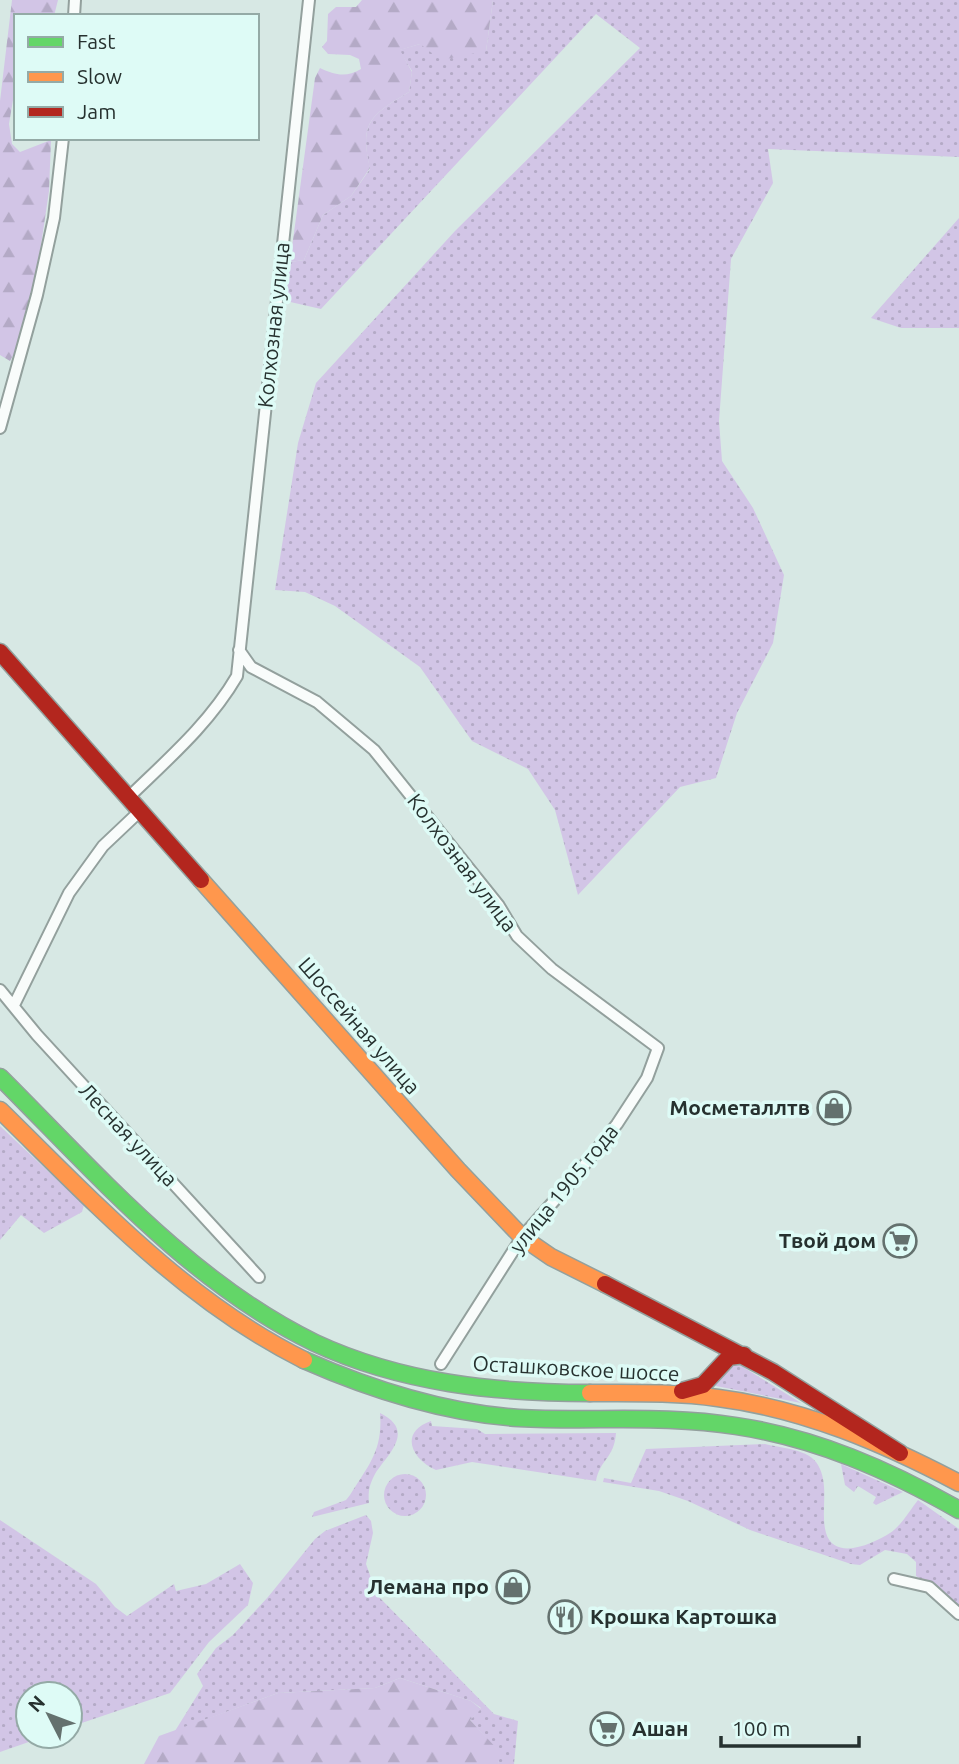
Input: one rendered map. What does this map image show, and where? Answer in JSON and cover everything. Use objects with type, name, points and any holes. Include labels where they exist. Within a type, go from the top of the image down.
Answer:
[{"type":"main road","name":"Шоссейная улица","points":[[0,652],[458,1170],[522,1237],[551,1257],[744,1355],[836,1408],[900,1453]]},
{"type":"main road","name":"Осташковское шоссе","points":[[0,1077],[184,1256],[262,1314],[320,1345],[370,1365],[480,1388],[663,1393],[774,1407],[828,1424],[900,1453],[953,1480]]},
{"type":"main road","points":[[0,1110],[130,1234],[212,1306],[258,1336],[350,1380],[421,1402],[477,1413],[661,1418],[769,1430],[822,1444],[932,1493],[959,1510]]},
{"type":"main road","points":[[706,1335],[711,1362],[710,1374]]},
{"type":"main road","points":[[663,1393],[703,1385],[710,1374],[729,1357],[744,1355]]},
{"type":"main road","points":[[932,1493],[959,1516]]},
{"type":"street","name":"Колхозная улица","points":[[128,798],[203,725],[222,703],[237,676],[309,0]]},
{"type":"street","points":[[0,428],[46,257],[59,184],[63,140]]},
{"type":"street","name":"Колхозная улица","points":[[239,650],[251,667],[317,702],[374,750],[499,906],[517,936],[552,969],[658,1048]]},
{"type":"street","points":[[237,676],[251,667]]},
{"type":"street","points":[[13,1005],[69,893],[103,846],[140,811]]},
{"type":"street","name":"Лесная улица","points":[[0,990],[37,1035],[259,1277]]},
{"type":"street","name":"улица 1905 года","points":[[441,1364],[522,1237],[617,1124],[647,1078],[658,1048]]},
{"type":"street","points":[[894,1579],[929,1587],[959,1614]]},
{"type":"green space","points":[[12,0],[58,0],[54,14],[14,14],[14,94],[9,124],[12,144],[20,152],[51,140],[49,191],[37,272],[20,343],[10,361],[0,355],[0,101]]},
{"type":"green space","points":[[362,0],[493,0],[486,51],[441,60],[420,44],[400,50],[412,72],[409,92],[385,107],[371,121],[366,140],[370,168],[351,196],[323,215],[304,260],[290,262],[315,78],[320,68],[340,74],[350,74],[361,69],[359,59],[350,55],[328,54],[322,47],[327,41],[328,14],[336,7],[356,7]]},
{"type":"green space","points":[[493,0],[959,0],[959,157],[768,149],[773,183],[731,259],[719,421],[722,461],[753,508],[784,575],[773,643],[737,713],[716,778],[680,787],[578,895],[555,810],[528,769],[472,741],[420,667],[335,606],[305,592],[275,590],[298,443],[316,383],[455,231],[640,48],[596,14],[321,309],[286,301],[290,262],[304,260],[323,215],[351,196],[370,169],[366,140],[371,121],[385,107],[409,92],[412,71],[399,50],[420,44],[486,51]]},
{"type":"green space","points":[[959,218],[959,328],[901,328],[871,318]]},
{"type":"green space","points":[[0,1126],[84,1205],[82,1212],[44,1233],[21,1215],[0,1240]]},
{"type":"green space","points":[[732,1363],[801,1403],[716,1386],[714,1383]]},
{"type":"green space","points":[[380,1413],[397,1428],[398,1437],[372,1480],[369,1503],[312,1517],[314,1512],[346,1500],[369,1466],[377,1447]]},
{"type":"green space","points":[[431,1421],[432,1426],[477,1429],[485,1434],[616,1433],[613,1448],[596,1481],[472,1462],[436,1470],[420,1459],[412,1446],[415,1432]]},
{"type":"green space","points":[[765,1444],[802,1452],[818,1465],[824,1490],[824,1525],[831,1542],[838,1547],[855,1548],[890,1533],[918,1500],[959,1529],[959,1608],[949,1597],[916,1576],[916,1562],[907,1554],[885,1550],[860,1565],[851,1564],[750,1530],[688,1501],[659,1491],[603,1482],[604,1478],[631,1483],[646,1449]]},
{"type":"green space","points":[[841,1464],[903,1492],[876,1505],[873,1503],[876,1497],[858,1486],[854,1492],[845,1485]]},
{"type":"green space","points":[[405,1474],[420,1480],[426,1495],[420,1510],[405,1516],[390,1510],[384,1495],[390,1480]]},
{"type":"green space","points":[[366,1515],[371,1521],[373,1533],[366,1564],[377,1595],[494,1714],[518,1721],[514,1764],[498,1764],[500,1753],[470,1720],[481,1708],[471,1701],[400,1678],[375,1688],[278,1693],[175,1731],[203,1686],[197,1674],[216,1648],[233,1635],[268,1597],[315,1539],[325,1531]]},
{"type":"green space","points":[[0,1520],[96,1584],[115,1607],[127,1616],[174,1584],[176,1591],[206,1584],[240,1564],[253,1583],[248,1605],[209,1642],[170,1693],[84,1722],[84,1680],[14,1680],[14,1747],[0,1752]]},
{"type":"green space","points":[[400,1678],[471,1701],[481,1709],[470,1720],[501,1753],[498,1764],[144,1764],[159,1736],[278,1693],[375,1688]]},
{"type":"traffic: fast","points":[[0,1077],[109,1188],[186,1258],[227,1290],[315,1343],[381,1368],[450,1383],[519,1391],[590,1393]]},
{"type":"traffic: fast","points":[[304,1360],[382,1390],[463,1411],[519,1418],[682,1420],[766,1431],[823,1447],[879,1469],[959,1510]]},
{"type":"traffic: slow","points":[[201,880],[458,1170],[522,1237],[551,1257],[605,1284]]},
{"type":"traffic: slow","points":[[0,1110],[106,1214],[180,1279],[261,1336],[304,1360]]},
{"type":"traffic: slow","points":[[590,1393],[702,1396],[781,1410],[872,1441],[959,1483]]},
{"type":"traffic: jam","points":[[0,652],[201,880]]},
{"type":"traffic: jam","points":[[605,1284],[773,1372],[900,1453]]},
{"type":"traffic: jam","points":[[682,1391],[703,1385],[729,1357],[744,1355]]},
{"type":"place","name":"Мосметаллтв","points":[[834,1108]]},
{"type":"place","name":"Твой дом","points":[[900,1241]]},
{"type":"place","name":"Лемана про","points":[[513,1587]]},
{"type":"place","name":"Крошка Картошка","points":[[565,1617]]},
{"type":"place","name":"Ашан","points":[[607,1729]]}]
